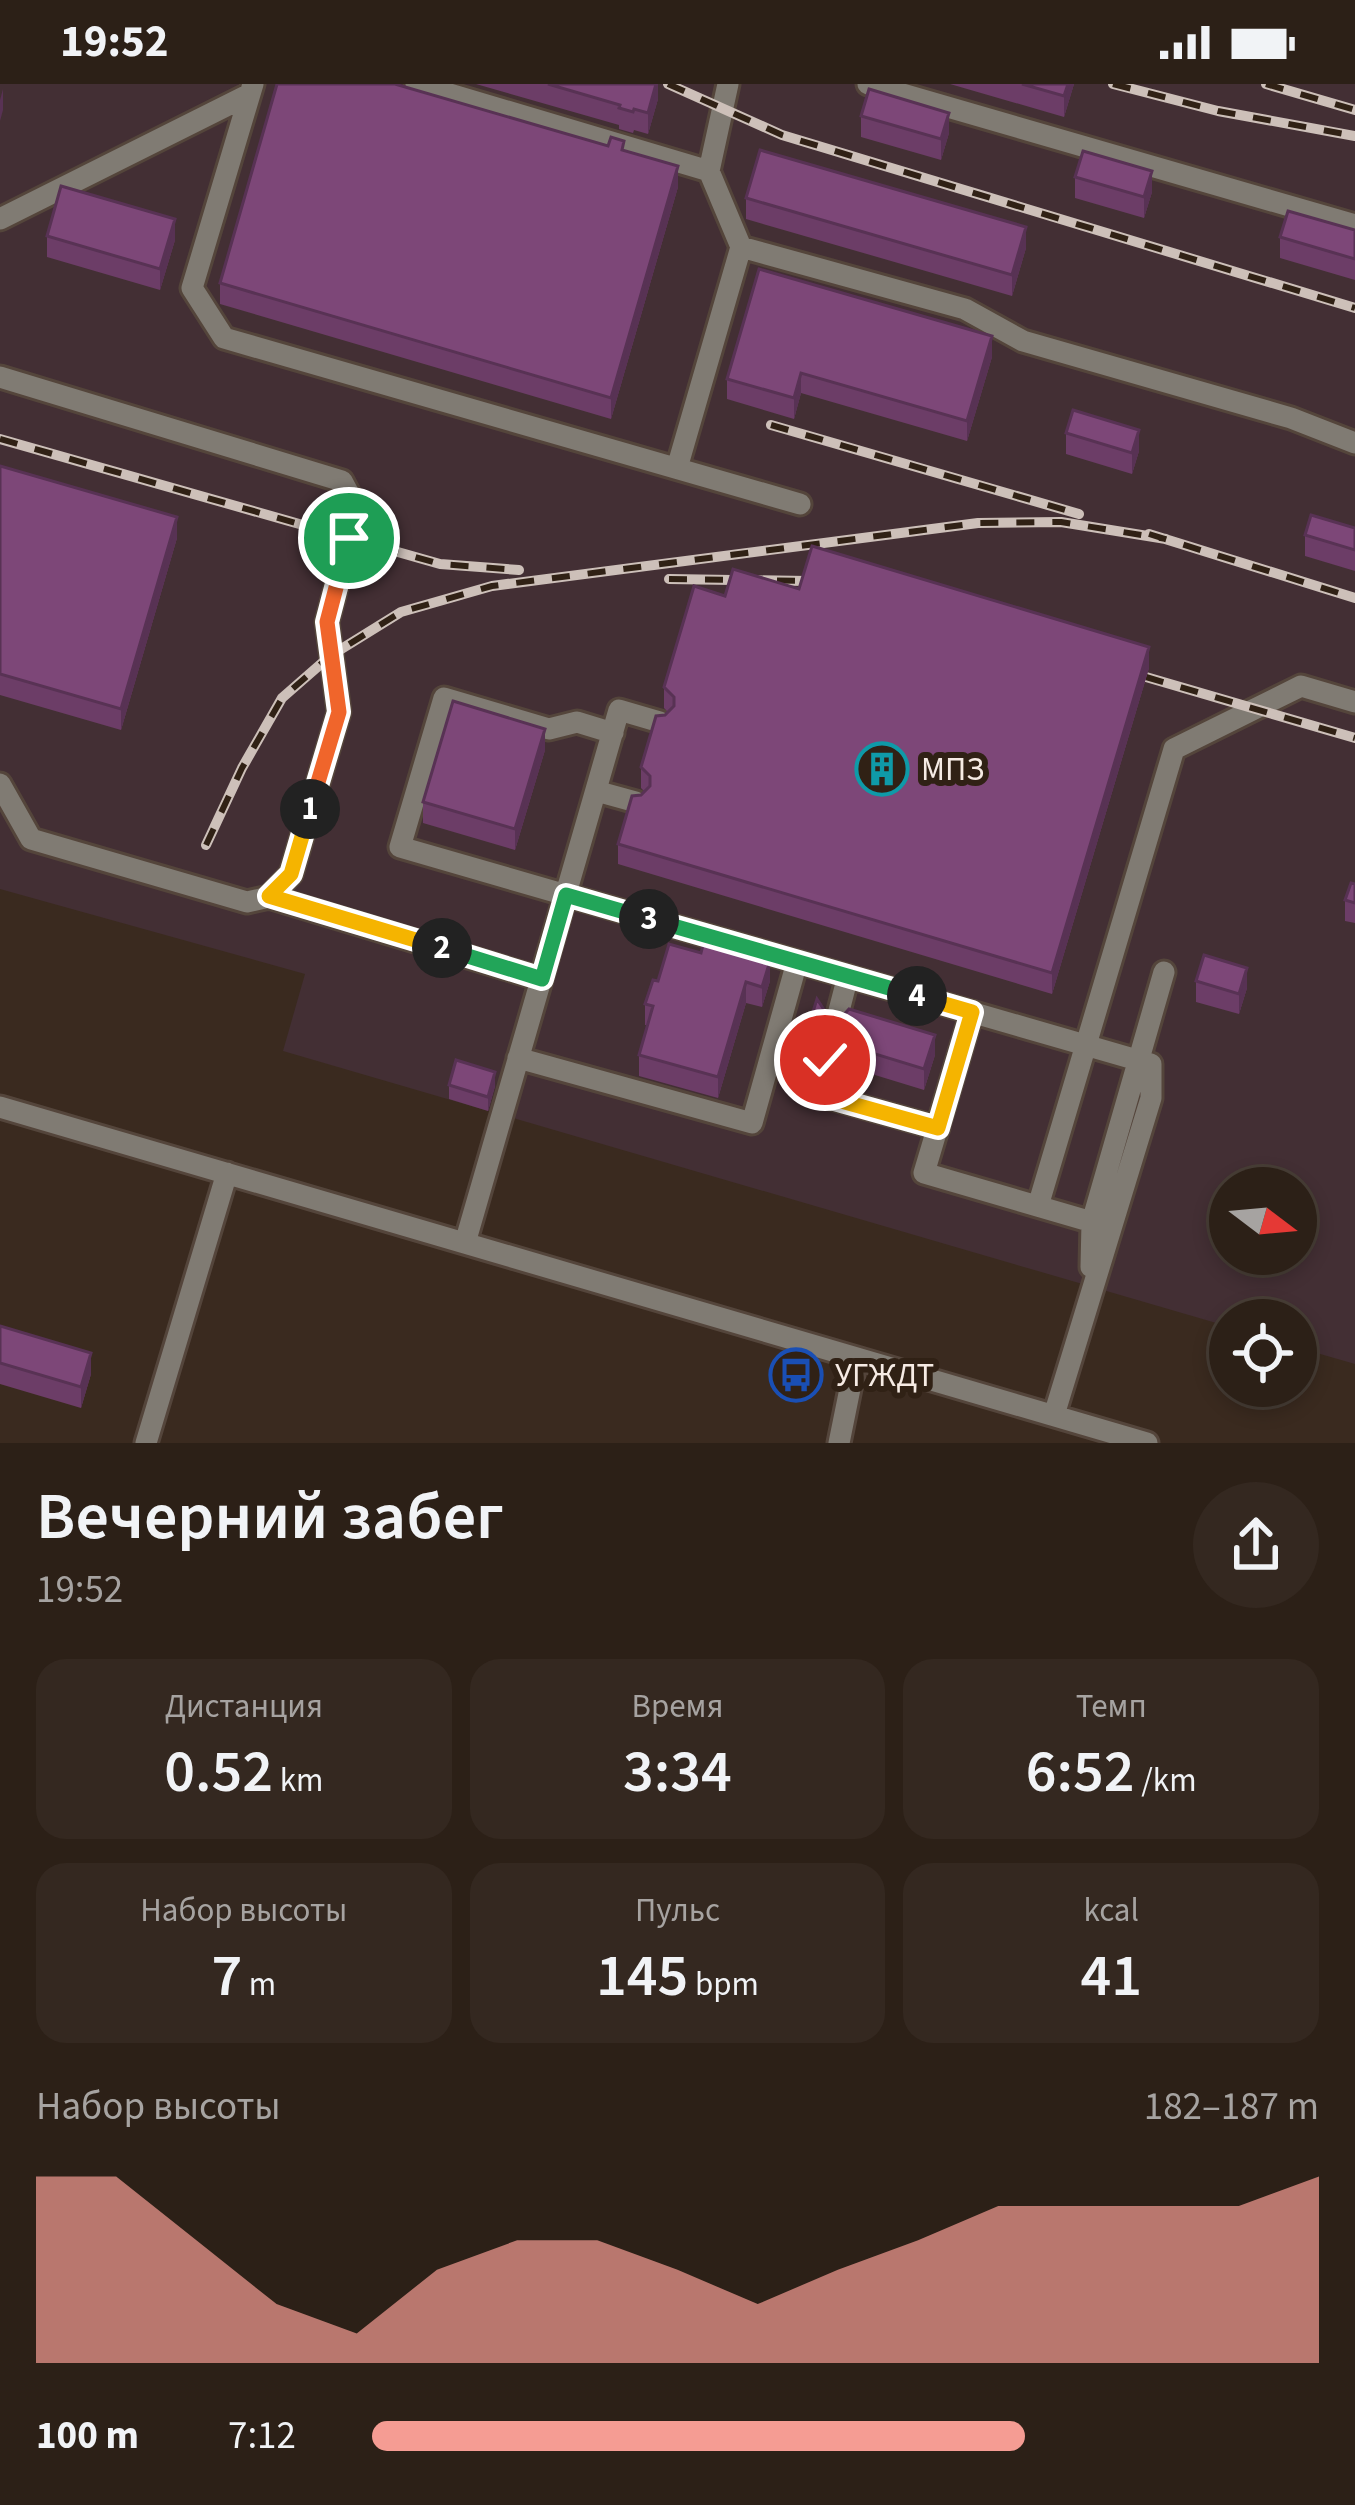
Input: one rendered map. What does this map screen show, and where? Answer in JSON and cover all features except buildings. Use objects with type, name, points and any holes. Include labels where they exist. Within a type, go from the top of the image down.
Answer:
[{"type":"street","points":[[416,84],[709,171]]},
{"type":"street","points":[[677,468],[741,247],[709,171],[728,84]]},
{"type":"street","points":[[868,84],[1355,225]]},
{"type":"street","points":[[0,219],[251,89]]},
{"type":"street","points":[[251,89],[192,288],[224,338],[800,504]]},
{"type":"street","points":[[741,247],[965,309],[1023,341],[1292,418],[1355,443]]},
{"type":"street","points":[[0,377],[342,481],[357,509],[327,622],[339,712],[291,874],[269,896],[247,902],[31,839],[0,784]]},
{"type":"street","points":[[1038,1206],[1174,749],[1301,686],[1355,702]]},
{"type":"street","points":[[613,733],[577,722],[549,729],[444,698],[400,847],[1150,1064],[1151,1097],[1054,1415]]},
{"type":"street","points":[[465,1243],[619,710],[660,722]]},
{"type":"street","points":[[596,791],[636,802]]},
{"type":"street","points":[[269,896],[542,979]]},
{"type":"street","points":[[518,1058],[752,1124],[797,962]]},
{"type":"street","points":[[1090,1296],[1092,1222],[1164,972]]},
{"type":"street","points":[[835,1026],[848,976]]},
{"type":"street","points":[[972,1012],[924,1173],[1092,1222]]},
{"type":"street","points":[[825,1060],[818,1083],[827,1097],[938,1128]]},
{"type":"street","points":[[0,1107],[1148,1443]]},
{"type":"street","points":[[146,1443],[227,1173]]},
{"type":"street","points":[[839,1443],[856,1359]]},
{"type":"shaded area","points":[[0,84],[1355,84],[1355,1364],[1317,1353],[1317,1299],[1209,1299],[1209,1321],[283,1051],[305,974],[0,889]]},
{"type":"railway","points":[[668,84],[782,135],[1355,308]]},
{"type":"railway","points":[[1113,84],[1218,111],[1355,136]]},
{"type":"railway","points":[[1266,84],[1355,110]]},
{"type":"railway","points":[[771,425],[1079,514]]},
{"type":"railway","points":[[0,439],[440,564],[519,570]]},
{"type":"railway","points":[[206,845],[282,698],[330,656],[401,612],[492,586],[978,523],[1061,522],[1166,539]]},
{"type":"railway","points":[[1149,534],[1355,598]]},
{"type":"railway","points":[[669,579],[807,581]]},
{"type":"railway","points":[[1146,677],[1355,738]]},
{"type":"place","name":"МПЗ","points":[[882,769]]},
{"type":"place","name":"УГЖДТ","points":[[796,1375]]},
{"type":"route","points":[[349,538],[327,622],[339,712],[291,874],[269,896],[542,979],[566,895],[972,1012],[938,1128],[827,1097],[818,1083],[825,1060]]}]
